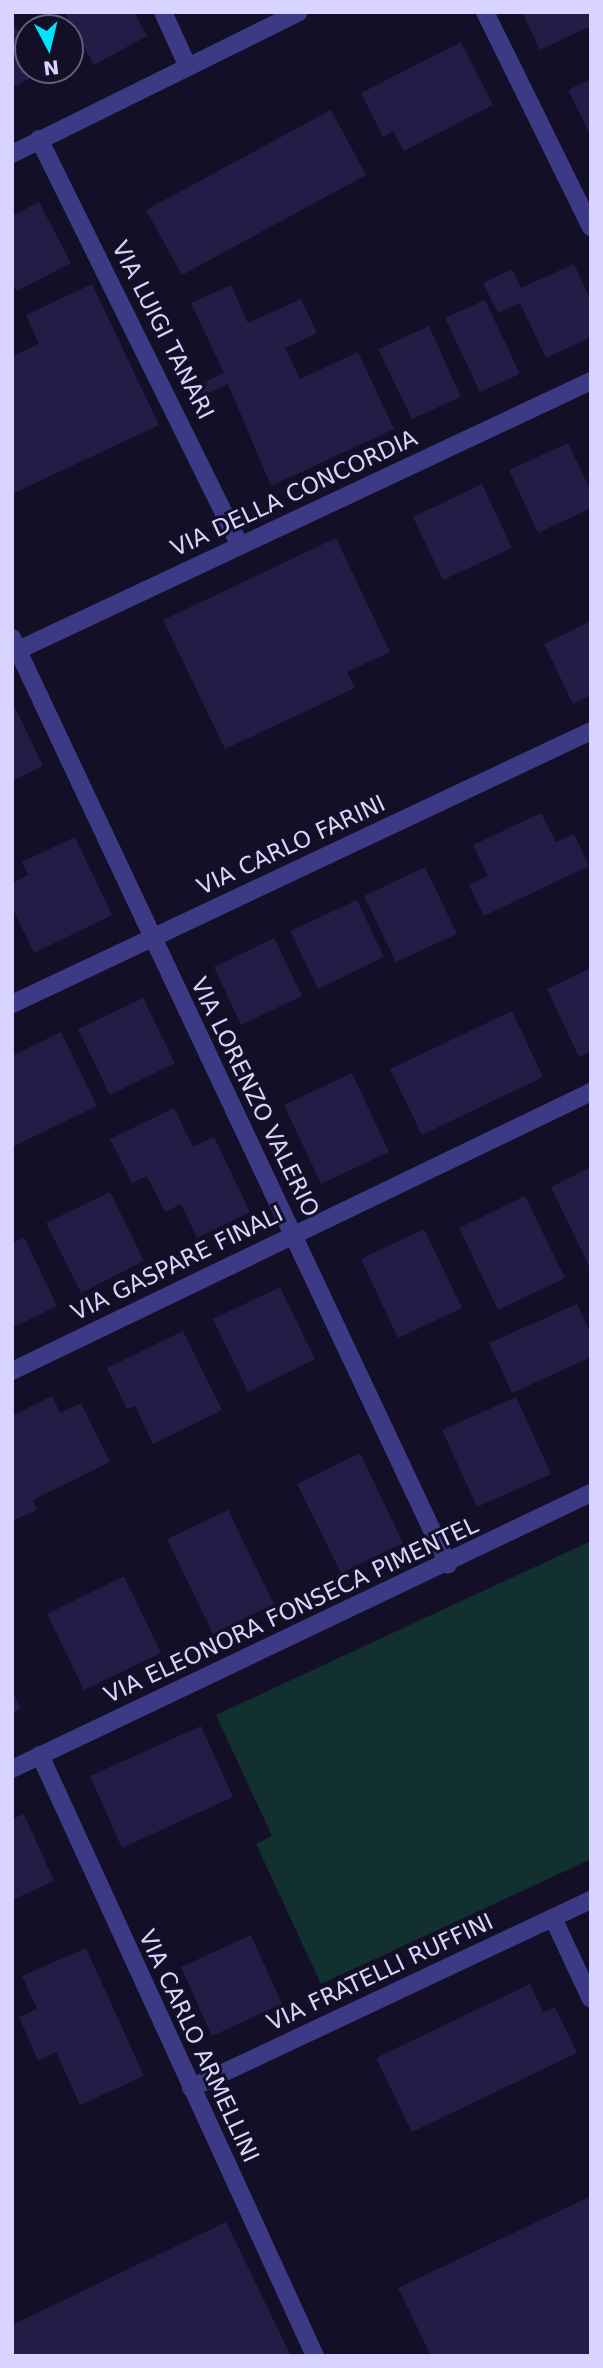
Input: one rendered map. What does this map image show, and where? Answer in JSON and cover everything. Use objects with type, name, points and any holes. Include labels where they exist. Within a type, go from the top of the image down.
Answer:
[{"type":"street","points":[[163,12],[187,65]]},
{"type":"street","points":[[12,154],[187,65],[299,12]]},
{"type":"street","points":[[485,12],[591,227]]},
{"type":"street","name":"VIA LUIGI TANARI","points":[[39,139],[239,544]]},
{"type":"street","name":"VIA DELLA CONCORDIA","points":[[14,647],[591,381]]},
{"type":"street","name":"VIA LORENZO VALERIO","points":[[14,647],[448,1564]]},
{"type":"street","name":"VIA CARLO FARINI","points":[[12,1004],[591,731]]},
{"type":"street","name":"VIA GASPARE FINALI","points":[[12,1371],[293,1233],[591,1092]]},
{"type":"street","name":"VIA ELEONORA FONSECA PIMENTEL","points":[[12,1769],[448,1564],[591,1493]]},
{"type":"street","name":"VIA CARLO ARMELLINI","points":[[40,1755],[315,2356]]},
{"type":"street","name":"VIA FRATELLI RUFFINI","points":[[191,2088],[591,1900]]},
{"type":"street","points":[[553,1918],[591,1999]]},
{"type":"green space","points":[[591,1541],[591,1859],[321,1984],[256,1844],[272,1836],[216,1715]]},
{"type":"building","points":[[64,12],[134,12],[147,36],[94,65],[84,47],[84,14]]},
{"type":"building","points":[[522,12],[591,12],[591,34],[588,27],[540,50]]},
{"type":"building","points":[[12,23],[14,84],[19,84],[12,88]]},
{"type":"building","points":[[461,42],[493,105],[404,151],[393,131],[383,137],[361,93]]},
{"type":"building","points":[[591,79],[591,136],[568,90]]},
{"type":"building","points":[[331,110],[366,175],[182,275],[146,210]]},
{"type":"building","points":[[39,202],[71,263],[17,291],[12,282],[12,216]]},
{"type":"building","points":[[574,264],[591,301],[591,337],[546,358],[520,303],[498,313],[483,283],[512,269],[521,288]]},
{"type":"building","points":[[92,284],[159,425],[12,494],[12,356],[39,344],[26,315]]},
{"type":"building","points":[[231,285],[248,323],[301,299],[317,333],[285,348],[300,379],[358,352],[394,429],[271,486],[228,384],[201,396],[196,386],[224,373],[191,303]]},
{"type":"building","points":[[485,300],[520,374],[480,392],[445,318]]},
{"type":"building","points":[[429,326],[461,397],[412,419],[378,349]]},
{"type":"building","points":[[568,443],[591,491],[591,508],[538,533],[509,470]]},
{"type":"building","points":[[482,484],[512,548],[443,580],[413,517]]},
{"type":"building","points":[[336,538],[390,652],[347,672],[355,688],[225,749],[163,620]]},
{"type":"building","points":[[591,621],[591,695],[573,704],[544,644]]},
{"type":"building","points":[[12,701],[43,766],[12,781]]},
{"type":"building","points":[[541,813],[556,842],[574,834],[589,866],[484,916],[469,885],[488,876],[473,845]]},
{"type":"building","points":[[75,837],[112,915],[34,953],[12,907],[12,883],[28,875],[22,862]]},
{"type":"building","points":[[425,867],[457,934],[396,962],[364,896]]},
{"type":"building","points":[[357,900],[384,957],[318,989],[290,931]]},
{"type":"building","points":[[274,938],[302,996],[241,1025],[214,967]]},
{"type":"building","points":[[591,968],[591,1051],[579,1057],[547,989]]},
{"type":"building","points":[[143,998],[175,1063],[110,1095],[78,1029]]},
{"type":"building","points":[[512,1011],[543,1077],[422,1135],[390,1069]]},
{"type":"building","points":[[61,1032],[97,1106],[12,1147],[12,1056]]},
{"type":"building","points":[[352,1073],[389,1152],[321,1184],[284,1105]]},
{"type":"building","points":[[174,1108],[193,1147],[214,1137],[250,1212],[197,1238],[181,1204],[165,1212],[147,1176],[132,1183],[110,1139]]},
{"type":"building","points":[[591,1167],[591,1265],[589,1266],[551,1187]]},
{"type":"building","points":[[110,1192],[144,1261],[81,1293],[46,1223]]},
{"type":"building","points":[[525,1196],[565,1278],[498,1310],[459,1228]]},
{"type":"building","points":[[424,1229],[462,1308],[398,1338],[361,1259]]},
{"type":"building","points":[[24,1237],[57,1306],[12,1328],[12,1243]]},
{"type":"building","points":[[280,1287],[315,1359],[248,1392],[213,1319]]},
{"type":"building","points":[[577,1304],[591,1334],[591,1357],[512,1393],[489,1343]]},
{"type":"building","points":[[183,1331],[222,1410],[153,1444],[135,1406],[127,1409],[107,1368]]},
{"type":"building","points":[[52,1396],[60,1413],[81,1403],[110,1462],[33,1500],[37,1510],[12,1521],[12,1416]]},
{"type":"building","points":[[516,1397],[551,1474],[477,1507],[442,1430]]},
{"type":"building","points":[[360,1453],[403,1543],[341,1573],[297,1484]]},
{"type":"building","points":[[228,1510],[274,1604],[213,1634],[167,1539]]},
{"type":"building","points":[[124,1576],[161,1653],[84,1690],[47,1614]]},
{"type":"building","points":[[12,1690],[21,1709],[12,1713]]},
{"type":"building","points":[[201,1726],[233,1797],[122,1848],[90,1776]]},
{"type":"building","points":[[24,1814],[54,1881],[12,1900],[12,1819]]},
{"type":"building","points":[[251,1935],[282,2004],[212,2036],[181,1967]]},
{"type":"building","points":[[86,1948],[144,2076],[80,2105],[56,2052],[38,2061],[19,2017],[37,2009],[22,1976]]},
{"type":"building","points":[[530,1984],[543,2012],[555,2007],[577,2053],[412,2132],[376,2058]]},
{"type":"building","points":[[591,2196],[591,2356],[431,2356],[398,2288]]},
{"type":"building","points":[[226,2222],[291,2356],[12,2356],[12,2325]]}]
